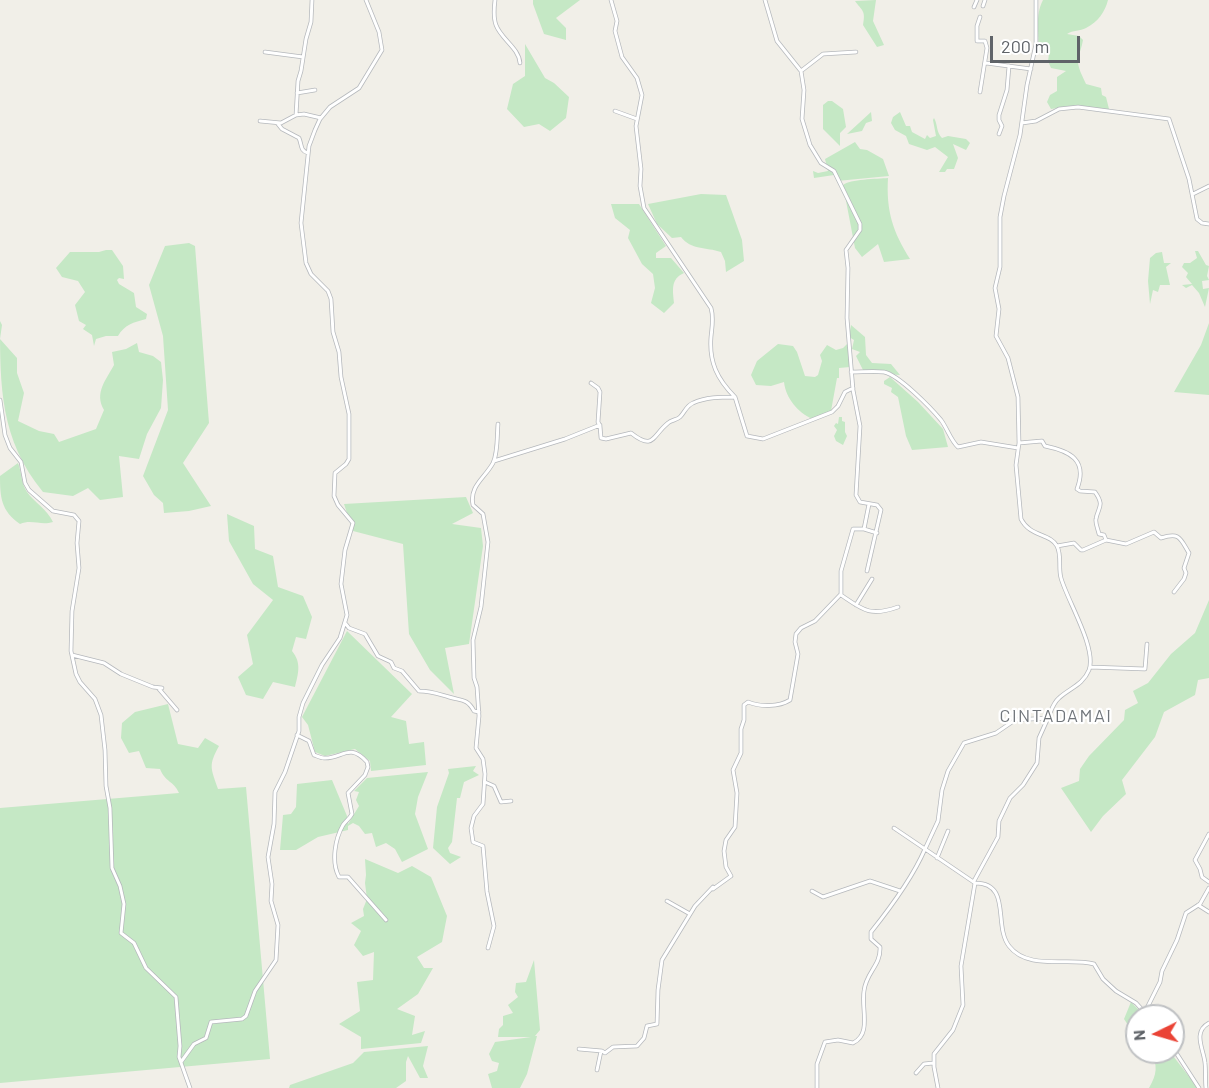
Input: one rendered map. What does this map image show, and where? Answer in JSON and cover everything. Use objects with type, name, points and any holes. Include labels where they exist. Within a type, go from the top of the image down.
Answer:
[{"type":"street","points":[[296,115],[296,93],[312,16],[312,0]]},
{"type":"street","points":[[181,1062],[194,1044],[206,1038],[211,1022],[246,1016],[255,991],[276,963],[279,925],[270,895],[272,884],[268,857],[274,824],[273,800],[297,735],[303,703],[322,664],[340,638],[346,612],[341,584],[345,550],[353,523],[338,505],[334,484],[335,473],[349,459],[350,427],[339,352],[333,332],[331,299],[328,291],[308,269],[301,224],[308,153],[321,118],[330,107],[359,88],[382,50],[379,32],[366,0]]},
{"type":"street","points":[[495,0],[495,24],[519,56],[520,63]]},
{"type":"street","points":[[611,0],[617,21],[615,30],[621,57],[639,83],[642,96],[637,119],[640,182],[644,208],[711,308],[713,366],[722,383],[735,397],[747,436],[761,440],[835,410],[845,392],[853,388]]},
{"type":"street","points":[[765,0],[777,41],[801,71],[804,90],[802,119],[810,145],[821,162],[834,171],[860,224],[860,230],[846,250],[847,318],[851,372],[860,426],[856,495],[860,502],[877,505],[880,508],[877,533],[867,571]]},
{"type":"street","points":[[974,8],[977,0]]},
{"type":"street","points":[[983,6],[986,0]]},
{"type":"street","points":[[938,1088],[933,1063],[934,1052],[953,1030],[963,1005],[961,966],[974,882],[998,837],[999,821],[1010,798],[1023,785],[1037,763],[1039,738],[1057,699],[1075,688],[1090,667],[1088,647],[1060,575],[1057,546],[1049,539],[1033,532],[1024,525],[1021,519],[1016,472],[1017,397],[1008,358],[996,336],[999,309],[995,288],[1001,258],[1000,217],[1022,123],[1036,44],[1036,0]]},
{"type":"street","points":[[980,17],[976,27],[977,41],[986,42],[980,92]]},
{"type":"street","points":[[265,52],[303,57]]},
{"type":"street","points":[[801,71],[824,54],[856,52]]},
{"type":"street","points":[[985,63],[1031,69]]},
{"type":"street","points":[[999,134],[1002,126],[999,115],[1007,89],[1008,66]]},
{"type":"street","points":[[296,93],[315,90]]},
{"type":"street","points":[[1022,123],[1036,121],[1059,109],[1078,107],[1169,119],[1189,178],[1197,219],[1209,224]]},
{"type":"street","points":[[615,111],[637,119]]},
{"type":"street","points":[[260,121],[278,123],[304,114],[321,118]]},
{"type":"street","points":[[278,123],[282,129],[299,138],[301,148],[308,153]]},
{"type":"street","points":[[1192,194],[1209,186]]},
{"type":"street","points":[[851,372],[884,372],[902,381],[941,421],[958,447],[981,442],[1018,445],[1042,441],[1044,445],[1064,449],[1076,458],[1081,479],[1077,489],[1095,492],[1099,496],[1101,509],[1096,523],[1099,534],[1104,535],[1106,540]]},
{"type":"street","points":[[591,383],[600,392],[598,422],[601,439],[621,437],[631,433],[639,440],[655,440],[668,422],[679,418],[691,403],[705,399],[735,397]]},
{"type":"street","points":[[0,400],[2,435],[21,462],[25,483],[29,490],[53,511],[74,515],[79,521],[77,543],[79,568],[72,611],[72,655],[76,674],[95,699],[101,715],[106,786],[110,808],[112,868],[120,886],[124,904],[121,933],[134,943],[146,968],[176,997],[179,1057],[190,1088]]},
{"type":"street","points":[[488,948],[494,926],[487,892],[483,846],[473,843],[471,832],[474,816],[483,804],[482,790],[485,782],[483,759],[476,748],[479,712],[474,678],[473,640],[480,610],[488,542],[484,516],[481,510],[473,505],[472,494],[494,461],[498,424]]},
{"type":"street","points":[[494,461],[566,439],[600,425]]},
{"type":"street","points":[[864,529],[869,504]]},
{"type":"street","points":[[579,1049],[605,1053],[613,1047],[639,1045],[644,1038],[647,1026],[657,1024],[657,998],[662,960],[695,905],[731,875],[726,868],[724,851],[726,840],[735,827],[737,794],[733,770],[741,753],[744,705],[747,702],[758,705],[789,701],[798,654],[796,634],[801,628],[815,621],[841,595],[841,571],[852,529],[864,529],[877,533]]},
{"type":"street","points":[[1057,546],[1074,543],[1083,550],[1106,540],[1126,544],[1154,532],[1161,538],[1178,536],[1189,553],[1184,568],[1186,573],[1184,579],[1174,592]]},
{"type":"street","points":[[856,605],[872,579]]},
{"type":"street","points":[[841,595],[868,612],[886,611],[898,607]]},
{"type":"street","points":[[344,622],[349,628],[364,634],[378,656],[391,662],[394,668],[402,671],[419,691],[432,691],[449,698],[462,698],[474,711],[479,712]]},
{"type":"street","points":[[1090,667],[1145,669],[1147,644]]},
{"type":"street","points":[[72,655],[104,663],[121,674],[160,688],[177,710]]},
{"type":"street","points":[[817,1088],[817,1064],[825,1042],[841,1040],[853,1043],[863,1036],[865,1030],[862,1003],[865,981],[880,957],[880,947],[871,939],[872,932],[911,877],[925,849],[938,821],[942,790],[948,771],[961,747],[964,743],[996,733],[1015,720],[1048,718]]},
{"type":"street","points":[[297,735],[309,741],[314,755],[325,758],[343,753],[356,753],[367,762],[365,775],[348,794],[352,814],[338,836],[334,854],[339,877],[348,877],[386,920]]},
{"type":"street","points":[[485,782],[494,786],[501,802],[511,801]]},
{"type":"street","points":[[894,828],[974,882],[989,886],[996,892],[1001,908],[1002,930],[1006,941],[1016,953],[1036,960],[1094,964],[1103,979],[1116,991],[1137,1004]]},
{"type":"street","points":[[937,858],[948,831]]},
{"type":"street","points":[[1209,834],[1195,860],[1200,868],[1201,876],[1209,882]]},
{"type":"street","points":[[812,891],[819,896],[870,881],[900,891]]},
{"type":"street","points":[[1149,1004],[1177,940],[1185,913],[1197,905],[1209,888]]},
{"type":"street","points":[[668,901],[690,914]]},
{"type":"street","points":[[1197,905],[1209,912]]},
{"type":"street","points":[[1206,1088],[1205,1060],[1199,1041],[1204,1026],[1209,1023]]},
{"type":"street","points":[[597,1070],[601,1051]]},
{"type":"street","points":[[916,1073],[924,1064],[933,1063]]},
{"type":"street","points":[[1183,1064],[1199,1088]]},
{"type":"green space","points":[[533,0],[580,0],[556,18],[566,28],[566,40],[544,34]]},
{"type":"green space","points":[[876,0],[873,21],[884,45],[877,47],[863,25],[864,13],[855,1]]},
{"type":"green space","points":[[1043,0],[1108,0],[1103,13],[1094,23],[1067,34],[1079,36],[1083,40],[1078,59],[1080,72],[1086,84],[1101,88],[1109,109],[1071,106],[1051,109],[1047,102],[1050,95],[1057,91],[1057,77],[1066,71],[1051,68],[1048,61],[1049,54],[1038,52],[1038,19]]},
{"type":"green space","points":[[525,44],[545,78],[569,97],[566,118],[550,131],[539,124],[524,127],[507,109],[513,84],[525,76]]},
{"type":"green space","points":[[832,101],[843,109],[846,127],[840,133],[840,146],[823,129],[823,105]]},
{"type":"green space","points":[[871,112],[872,121],[866,123],[862,131],[847,134]]},
{"type":"green space","points":[[900,112],[906,126],[910,126],[912,132],[925,139],[927,135],[930,138],[936,136],[934,118],[942,138],[948,136],[966,139],[970,143],[966,150],[953,144],[958,158],[954,169],[939,172],[948,157],[935,147],[927,150],[909,144],[906,136],[895,130],[891,123],[893,117]]},
{"type":"green space","points":[[855,142],[860,149],[867,150],[883,159],[889,176],[837,181],[834,175],[814,178],[813,171],[818,173],[828,171],[825,159]]},
{"type":"green space","points":[[888,178],[888,201],[892,221],[899,240],[910,259],[884,262],[878,244],[862,257],[855,248],[843,185],[857,180]]},
{"type":"green space","points":[[701,194],[726,195],[742,240],[744,261],[726,272],[721,252],[694,246],[681,237],[672,238],[657,224],[648,204]]},
{"type":"green space","points":[[611,204],[639,204],[666,246],[656,253],[656,258],[671,258],[684,273],[674,282],[674,303],[664,313],[651,303],[655,288],[653,274],[642,264],[628,238],[630,230],[615,218]]},
{"type":"green space","points":[[189,243],[195,246],[209,423],[183,463],[211,506],[164,513],[163,503],[154,495],[143,476],[168,410],[163,336],[149,285],[165,246]]},
{"type":"green space","points":[[112,250],[123,266],[124,279],[117,280],[119,284],[134,293],[136,307],[147,314],[146,319],[130,324],[118,336],[96,339],[94,346],[92,335],[83,329],[86,325],[79,321],[75,305],[85,292],[78,281],[62,277],[56,268],[70,252]]},
{"type":"green space","points":[[1195,251],[1198,251],[1206,265],[1209,266],[1207,276],[1209,280],[1202,281],[1203,289],[1209,288],[1205,307],[1199,293],[1192,285],[1186,288],[1182,285],[1192,284],[1186,277],[1188,273],[1182,267],[1184,263],[1190,263],[1197,258]]},
{"type":"green space","points":[[1162,252],[1164,263],[1171,263],[1166,267],[1170,285],[1160,285],[1158,292],[1153,290],[1150,304],[1148,281],[1150,258]]},
{"type":"green space","points":[[1209,323],[1209,395],[1174,392],[1201,345]]},
{"type":"green space","points":[[851,325],[865,337],[866,355],[872,363],[891,364],[900,375],[870,373],[863,370],[856,356],[860,352],[852,349],[854,340],[849,337]]},
{"type":"green space","points":[[0,339],[17,358],[17,373],[24,393],[18,421],[39,431],[54,434],[59,442],[96,429],[104,410],[100,398],[101,392],[114,365],[112,352],[126,349],[137,343],[139,352],[153,356],[161,362],[163,380],[161,408],[147,434],[139,459],[119,456],[123,497],[100,500],[88,488],[73,496],[43,492],[18,452],[10,432],[2,390]]},
{"type":"green space","points":[[848,343],[850,367],[839,368],[839,378],[837,378],[831,411],[812,419],[794,404],[787,394],[784,382],[771,386],[756,385],[751,375],[757,361],[778,344],[793,346],[805,376],[815,377],[818,375],[822,361],[820,355],[827,345],[836,350]]},
{"type":"green space","points":[[890,377],[943,429],[948,447],[912,450],[906,436],[898,397],[891,392],[892,388],[884,384],[884,381]]},
{"type":"green space","points":[[839,417],[842,417],[842,421],[845,422],[847,436],[843,445],[836,441],[834,436],[837,430],[834,426],[838,424]]},
{"type":"green space","points":[[18,463],[27,492],[48,513],[53,522],[20,524],[5,509],[0,491],[0,476]]},
{"type":"green space","points":[[466,497],[473,513],[452,524],[481,528],[483,546],[469,644],[445,648],[454,694],[430,670],[409,634],[403,544],[353,531],[344,504]]},
{"type":"green space","points":[[227,514],[254,526],[255,549],[273,556],[278,587],[303,596],[312,617],[306,639],[296,637],[292,651],[298,664],[295,687],[273,682],[263,699],[246,695],[238,677],[253,664],[247,635],[273,600],[253,584],[229,541]]},
{"type":"green space","points":[[1209,600],[1209,678],[1198,680],[1195,695],[1164,712],[1155,737],[1122,780],[1126,794],[1103,816],[1091,832],[1061,788],[1079,781],[1080,769],[1089,756],[1124,720],[1125,710],[1138,703],[1133,691],[1148,683],[1171,654],[1195,633]]},
{"type":"green space","points":[[347,631],[412,694],[391,717],[406,721],[409,744],[424,742],[426,765],[371,771],[370,761],[355,749],[325,756],[315,752],[308,725],[302,717]]},
{"type":"green space","points":[[168,704],[178,744],[198,748],[205,738],[219,746],[213,758],[212,767],[218,789],[246,787],[270,1059],[0,1083],[0,808],[179,793],[175,786],[164,777],[160,769],[146,768],[139,751],[129,753],[121,738],[122,723],[135,712]]},
{"type":"green space","points":[[476,766],[473,771],[479,775],[464,782],[460,798],[457,798],[452,842],[448,848],[450,853],[461,857],[450,864],[433,848],[437,807],[449,773],[448,769]]},
{"type":"green space","points":[[428,772],[418,797],[415,814],[428,849],[402,862],[395,849],[386,843],[376,847],[372,833],[365,834],[359,826],[353,823],[348,826],[348,830],[318,837],[296,850],[280,850],[283,815],[291,814],[296,807],[297,784],[332,780],[348,824],[359,806],[356,800],[359,792],[354,791],[367,778]]},
{"type":"green space","points":[[365,859],[398,873],[412,866],[431,877],[447,916],[442,942],[417,957],[424,968],[433,968],[418,994],[397,1009],[415,1016],[412,1035],[425,1031],[421,1043],[361,1049],[361,1037],[339,1024],[360,1011],[357,982],[373,980],[374,952],[363,956],[354,945],[361,931],[351,923],[364,916],[363,909],[367,899]]},
{"type":"green space","points":[[534,960],[540,1030],[535,1036],[537,1036],[527,1074],[520,1088],[492,1088],[488,1074],[497,1071],[499,1063],[492,1061],[489,1054],[495,1042],[531,1037],[498,1037],[499,1029],[503,1025],[503,1016],[513,1013],[508,1005],[518,997],[515,992],[516,983],[526,982]]},
{"type":"green space","points":[[428,1046],[423,1066],[428,1078],[420,1078],[408,1056],[406,1081],[396,1088],[289,1088],[290,1085],[353,1063],[364,1052]]},
{"type":"green space","points":[[1155,1064],[1179,1064],[1198,1088],[1149,1088],[1156,1070]]},
{"type":"district","name":"CINTADAMAI","points":[[1056,716]]}]
